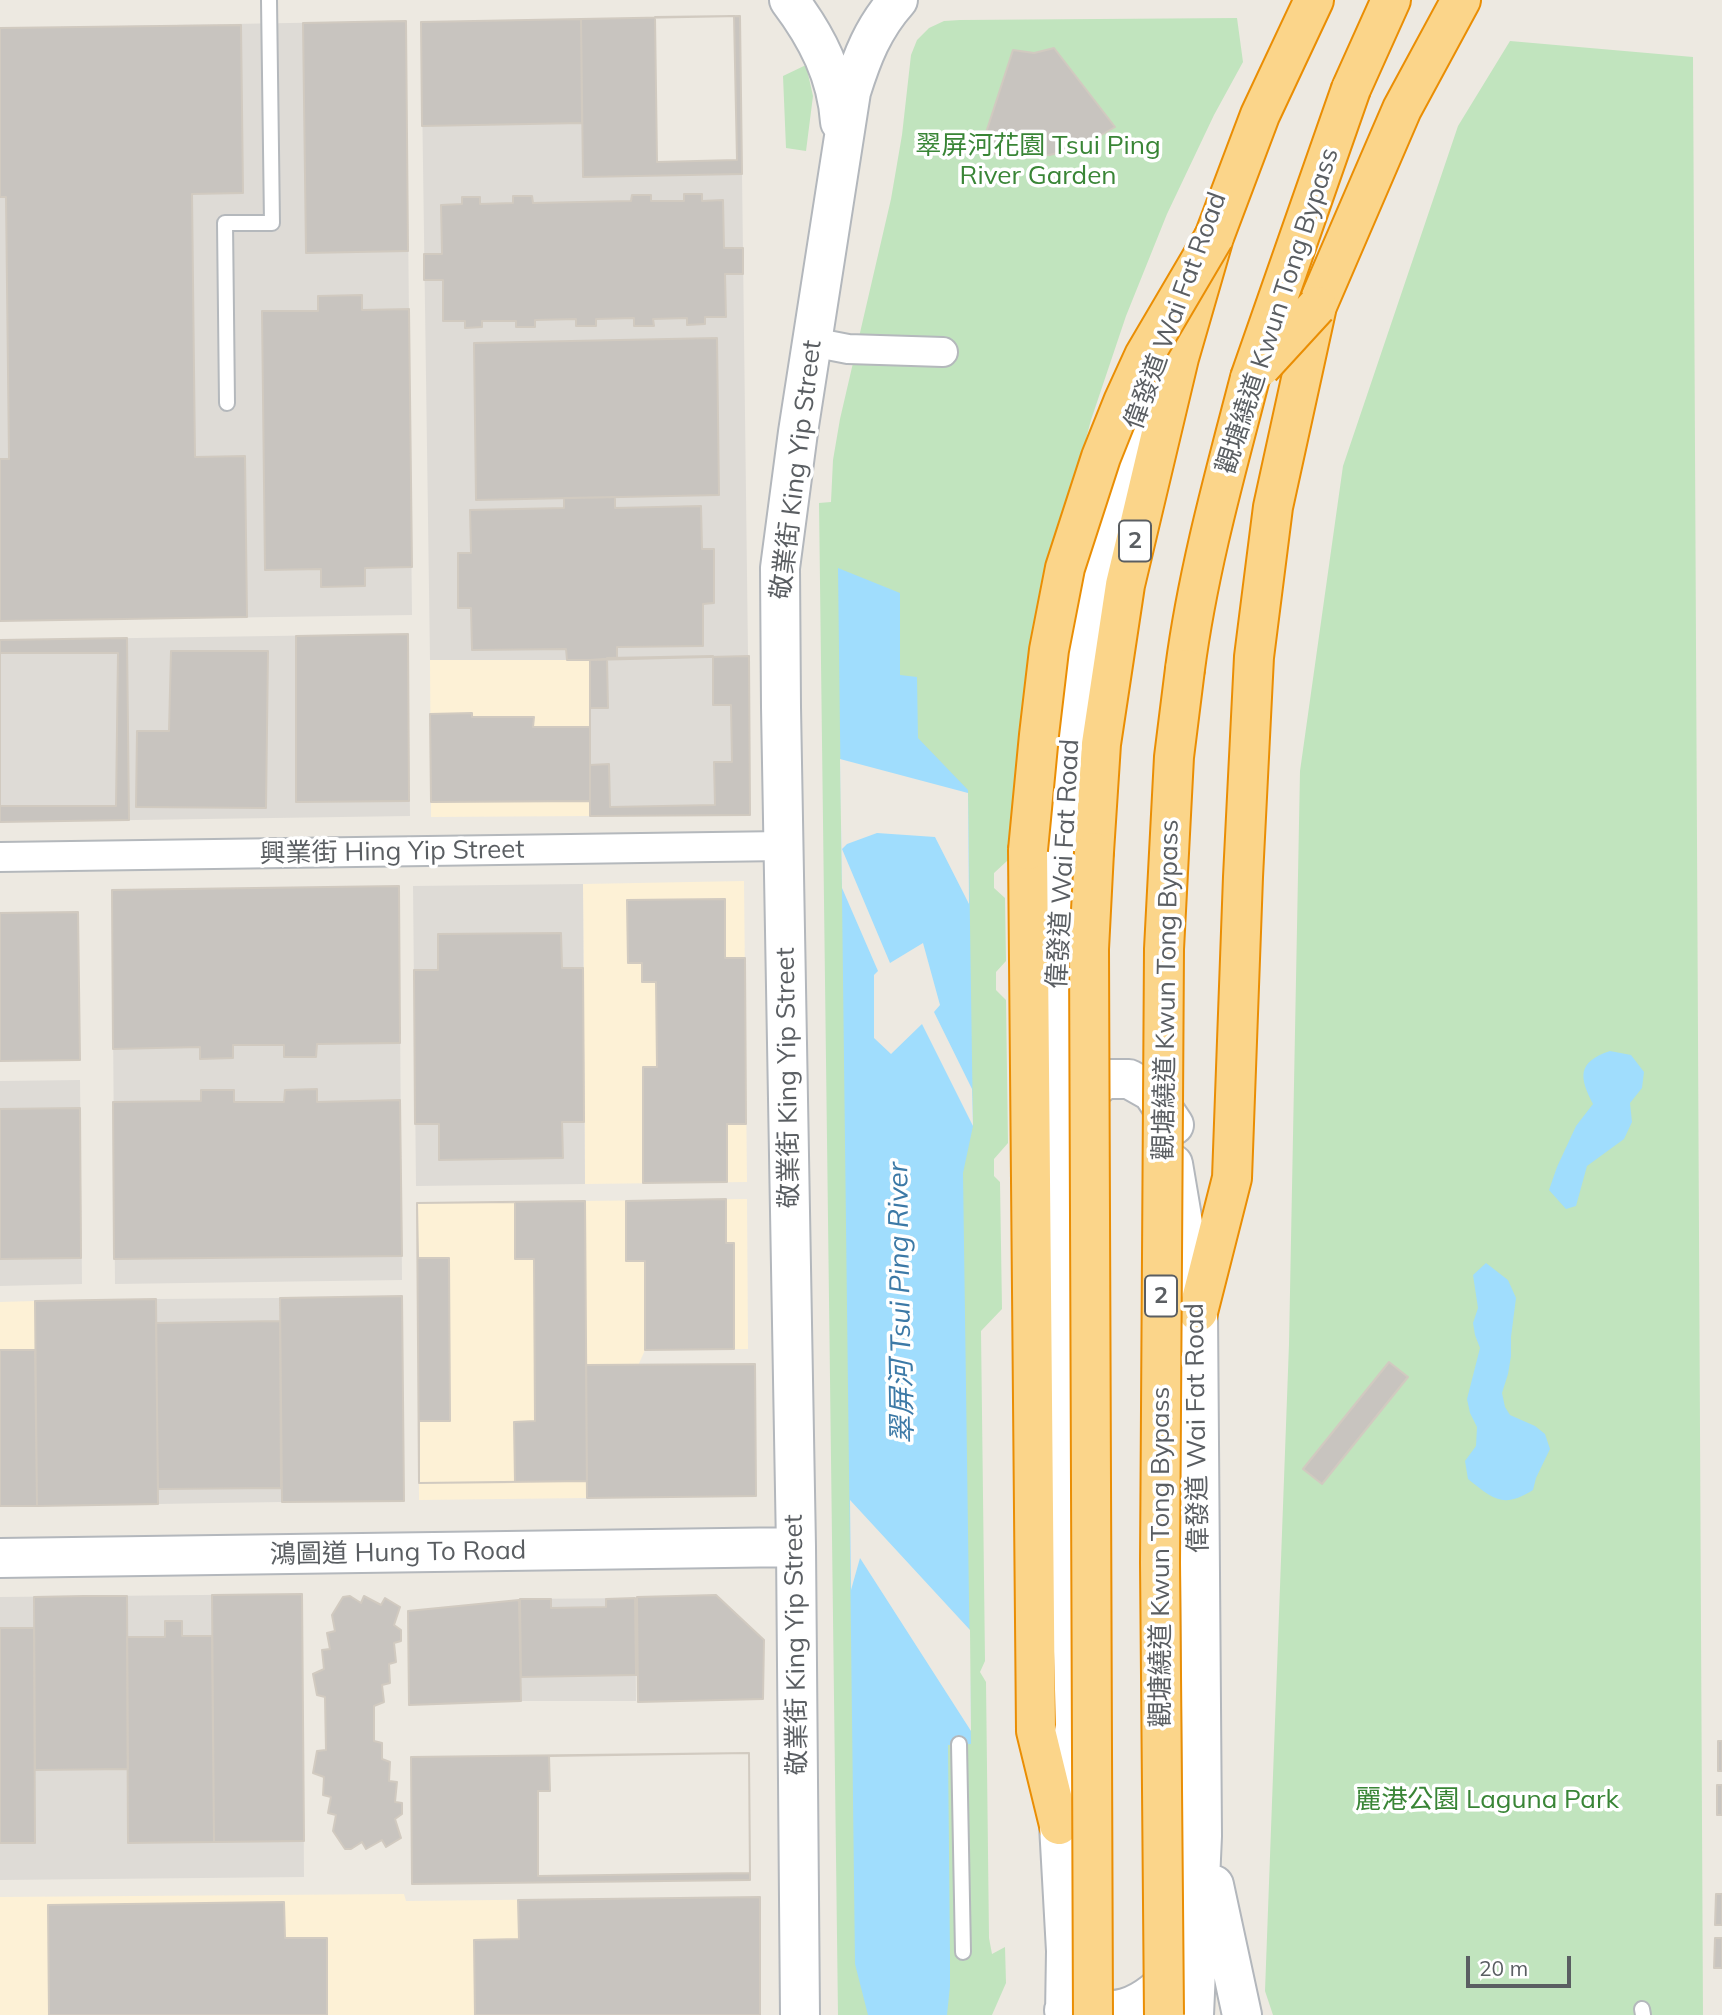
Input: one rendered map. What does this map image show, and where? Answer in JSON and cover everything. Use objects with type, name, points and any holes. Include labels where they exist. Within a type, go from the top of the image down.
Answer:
[{"type":"highway","name":"2","points":[[1071,2014],[1089,949],[1101,744],[1125,585],[1179,358],[1214,237],[1260,115],[1314,0]]},
{"type":"highway","name":"觀塘繞道 Kwun Tong Bypass","points":[[1164,2015],[1160,1549],[1164,949],[1174,757],[1192,617],[1217,502],[1250,378],[1351,89],[1391,0]]},
{"type":"highway","points":[[1198,1312],[1232,1178],[1254,657],[1273,507],[1318,306],[1402,109],[1461,0]]},
{"type":"highway","points":[[1059,1825],[1036,1731],[1028,850],[1040,723],[1049,650],[1065,568],[1101,457],[1143,356],[1214,237]]},
{"type":"highway","points":[[1250,378],[1318,306]]},
{"type":"main road","name":"敬業街 King Yip Street","points":[[789,0],[808,25],[828,62],[839,103],[842,145]]},
{"type":"main road","name":"敬業街 King Yip Street","points":[[800,2015],[796,1547],[780,568],[851,92],[864,52],[884,16],[898,0]]},
{"type":"main road","name":"偉發道 Wai Fat Road","points":[[1071,2014],[1059,1825],[1075,1726],[1054,939],[1071,737],[1096,577],[1125,453],[1165,329],[1297,0]]},
{"type":"main road","name":"偉發道 Wai Fat Road","points":[[1194,2015],[1202,1836],[1198,1312],[1173,1168],[1182,752],[1202,610],[1272,314],[1339,144],[1410,0]]},
{"type":"main road","points":[[1060,1132],[1077,1102],[1105,1079],[1129,1079],[1152,1093],[1174,1125]]},
{"type":"main road","name":"鴻圖道 Hung To Road","points":[[0,1558],[796,1547]]},
{"type":"main road","points":[[1202,1836],[1242,2015]]},
{"type":"main road","points":[[1071,2014],[1124,2008],[1140,2002],[1158,1990],[1197,1952]]},
{"type":"street","points":[[812,342],[848,349],[943,352]]},
{"type":"street","name":"興業街 Hing Yip Street","points":[[0,857],[784,846]]},
{"type":"lane","points":[[227,403],[225,223],[272,223],[269,0]]},
{"type":"lane","points":[[959,1744],[963,1952]]},
{"type":"shaded area","points":[[581,19],[583,176],[742,174],[750,815],[590,816],[590,660],[430,660],[421,22]]},
{"type":"shaded area","points":[[406,21],[412,615],[0,621],[0,28]]},
{"type":"shaded area","points":[[408,634],[410,816],[0,822],[0,640]]},
{"type":"shaded area","points":[[430,660],[590,660],[590,816],[431,817]]},
{"type":"shaded area","points":[[744,881],[747,1182],[585,1184],[583,884]]},
{"type":"shaded area","points":[[583,884],[585,1184],[416,1186],[413,886]]},
{"type":"shaded area","points":[[399,886],[402,1280],[115,1284],[112,890]]},
{"type":"shaded area","points":[[80,1080],[82,1284],[0,1286],[0,1081]]},
{"type":"shaded area","points":[[747,1199],[748,1349],[645,1350],[587,1481],[587,1498],[419,1500],[417,1203]]},
{"type":"shaded area","points":[[279,1298],[282,1502],[158,1504],[156,1299]]},
{"type":"shaded area","points":[[35,1301],[37,1506],[0,1506],[0,1302]]},
{"type":"shaded area","points":[[302,1594],[304,1877],[0,1880],[0,1597]]},
{"type":"shaded area","points":[[635,1598],[636,1701],[409,1705],[408,1611],[519,1600],[520,1646],[520,1599]]},
{"type":"shaded area","points":[[404,1894],[406,1901],[760,1897],[760,2015],[0,2015],[0,1897]]},
{"type":"green space","name":"翠屏河花園 Tsui Ping River Garden","points":[[1237,18],[1243,62],[1214,115],[1167,214],[1126,316],[1091,420],[1063,526],[1029,860],[1007,861],[994,873],[994,888],[1005,898],[1006,961],[996,972],[996,990],[1006,1000],[1008,1143],[994,1159],[994,1176],[1000,1182],[1002,1309],[981,1331],[985,1661],[980,1672],[986,1682],[989,1938],[992,1954],[1005,1947],[1006,1983],[992,2015],[838,2015],[819,503],[831,502],[833,460],[840,419],[891,199],[911,55],[917,40],[929,28],[944,21]]},
{"type":"green space","name":"麗港公園 Laguna Park","points":[[1510,41],[1693,57],[1703,2015],[1273,2015],[1265,1991],[1289,1344],[1300,771],[1343,466],[1458,126]]},
{"type":"green space","points":[[806,65],[813,96],[806,151],[786,148],[783,76]]},
{"type":"water","name":"翠屏河 Tsui Ping River","points":[[838,568],[900,593],[900,675],[917,677],[918,738],[968,790],[973,1126],[963,1173],[971,1744],[948,1745],[950,1986],[947,2015],[868,2015],[855,1964]]},
{"type":"water","points":[[1610,1051],[1631,1055],[1644,1072],[1642,1088],[1630,1103],[1632,1122],[1624,1139],[1587,1166],[1576,1206],[1566,1209],[1549,1190],[1576,1126],[1593,1104],[1585,1086],[1586,1065]]},
{"type":"water","points":[[1486,1263],[1508,1280],[1516,1298],[1511,1356],[1502,1393],[1505,1407],[1510,1415],[1535,1426],[1545,1434],[1550,1449],[1533,1490],[1523,1496],[1506,1500],[1484,1492],[1468,1479],[1465,1461],[1476,1446],[1477,1427],[1467,1399],[1480,1348],[1473,1323],[1478,1308],[1473,1275]]},
{"type":"pier","points":[[840,759],[968,793],[969,904],[935,837],[877,833],[847,844],[842,849],[890,963],[923,943],[940,1005],[934,1012],[972,1089],[973,1126],[922,1024],[891,1054],[874,1038],[874,975],[878,971],[842,888]]},
{"type":"pier","points":[[850,1500],[970,1630],[971,1731],[860,1558],[851,1590]]},
{"type":"building","points":[[734,16],[737,160],[657,162],[655,17]]},
{"type":"building","points":[[740,16],[742,174],[583,177],[581,19]]},
{"type":"building","points":[[581,19],[582,123],[422,126],[421,22]]},
{"type":"building","points":[[406,21],[408,251],[306,253],[303,23]]},
{"type":"building","points":[[241,25],[243,193],[192,194],[195,457],[245,456],[247,617],[0,621],[0,459],[9,459],[6,197],[0,197],[0,28]]},
{"type":"building","points":[[1054,48],[1115,127],[1084,145],[1050,155],[1015,157],[980,151],[1013,50],[1034,53]]},
{"type":"building","points":[[684,194],[702,194],[702,201],[723,200],[724,248],[743,248],[743,274],[725,274],[726,317],[705,317],[705,324],[687,325],[687,318],[653,319],[654,326],[634,326],[634,318],[596,319],[596,326],[576,326],[576,319],[535,320],[535,327],[516,327],[516,321],[482,321],[482,327],[465,328],[465,321],[443,321],[443,280],[424,280],[424,254],[442,254],[441,205],[462,204],[462,197],[480,197],[480,204],[513,203],[513,196],[532,196],[533,203],[631,201],[632,195],[651,195],[651,201],[684,201]]},
{"type":"building","points":[[362,295],[362,310],[409,309],[412,567],[365,568],[365,586],[321,587],[321,569],[265,570],[262,311],[318,311],[318,296]]},
{"type":"building","points":[[717,338],[719,495],[476,500],[474,343]]},
{"type":"building","points":[[615,497],[615,508],[701,506],[702,549],[714,549],[714,603],[703,604],[703,646],[617,647],[617,658],[590,660],[567,660],[566,649],[472,650],[471,608],[458,608],[458,553],[471,553],[470,510],[564,508],[564,498]]},
{"type":"building","points":[[408,634],[409,801],[296,802],[296,636]]},
{"type":"building","points":[[127,638],[129,820],[0,822],[0,640]]},
{"type":"building","points":[[171,651],[268,651],[266,808],[136,807],[137,731],[169,731]]},
{"type":"building","points":[[0,653],[118,653],[116,806],[0,806]]},
{"type":"building","points":[[713,656],[713,705],[731,705],[732,762],[714,762],[715,805],[610,807],[609,764],[590,765],[590,708],[608,708],[607,658]]},
{"type":"building","points":[[749,656],[750,815],[590,816],[590,660]]},
{"type":"building","points":[[472,713],[472,717],[534,717],[533,727],[590,727],[590,801],[431,802],[430,714]]},
{"type":"building","points":[[399,886],[400,1043],[317,1044],[316,1057],[284,1057],[284,1045],[233,1045],[233,1058],[200,1059],[200,1047],[113,1049],[112,890]]},
{"type":"building","points":[[725,899],[725,958],[745,958],[746,1124],[727,1124],[727,1182],[643,1183],[643,1067],[657,1067],[656,982],[642,982],[642,963],[628,963],[627,900]]},
{"type":"building","points":[[78,912],[80,1060],[0,1061],[0,913]]},
{"type":"building","points":[[561,933],[562,968],[583,968],[584,1122],[562,1122],[563,1158],[439,1160],[439,1124],[415,1124],[414,970],[438,970],[438,934]]},
{"type":"building","points":[[317,1089],[317,1102],[400,1100],[402,1256],[114,1259],[113,1102],[201,1101],[201,1090],[234,1090],[234,1102],[284,1102],[285,1090]]},
{"type":"building","points":[[80,1108],[81,1258],[0,1259],[0,1109]]},
{"type":"building","points":[[726,1199],[726,1243],[734,1243],[734,1349],[645,1350],[645,1261],[626,1261],[626,1201]]},
{"type":"building","points":[[585,1201],[587,1481],[419,1483],[417,1203]]},
{"type":"building","points":[[515,1202],[515,1259],[534,1259],[535,1421],[514,1422],[515,1482],[419,1483],[419,1421],[450,1421],[449,1258],[418,1258],[417,1203]]},
{"type":"building","points":[[402,1296],[404,1501],[282,1502],[280,1298]]},
{"type":"building","points":[[156,1299],[158,1504],[37,1506],[35,1301]]},
{"type":"building","points":[[280,1321],[281,1488],[158,1489],[156,1323]]},
{"type":"building","points":[[0,1350],[35,1350],[37,1506],[0,1506]]},
{"type":"building","points":[[1389,1362],[1408,1377],[1322,1484],[1303,1469]]},
{"type":"building","points":[[755,1364],[756,1496],[587,1498],[586,1365]]},
{"type":"building","points":[[302,1594],[304,1841],[214,1842],[212,1595]]},
{"type":"building","points":[[716,1595],[764,1640],[763,1699],[638,1702],[637,1597]]},
{"type":"building","points":[[127,1596],[128,1769],[35,1770],[34,1597]]},
{"type":"building","points":[[350,1596],[361,1603],[364,1596],[381,1605],[385,1598],[400,1607],[394,1625],[401,1630],[401,1641],[394,1643],[396,1662],[389,1664],[390,1683],[382,1685],[384,1702],[374,1706],[374,1741],[382,1743],[382,1759],[390,1762],[389,1781],[397,1782],[395,1802],[402,1803],[402,1814],[395,1819],[401,1838],[386,1847],[382,1840],[366,1849],[362,1842],[351,1849],[345,1849],[333,1831],[336,1815],[328,1813],[331,1797],[323,1795],[324,1777],[313,1773],[317,1751],[326,1750],[325,1697],[317,1695],[313,1674],[324,1669],[322,1650],[330,1649],[327,1633],[335,1631],[332,1615],[343,1597]]},
{"type":"building","points":[[635,1598],[636,1675],[521,1677],[520,1599],[551,1599],[551,1608],[606,1607],[606,1599]]},
{"type":"building","points":[[519,1600],[521,1701],[409,1705],[408,1611]]},
{"type":"building","points":[[165,1621],[182,1621],[182,1636],[212,1636],[214,1842],[128,1843],[127,1637],[165,1637]]},
{"type":"building","points":[[0,1628],[34,1628],[35,1843],[0,1843]]},
{"type":"building","points":[[1718,1741],[1722,1741],[1722,1771],[1718,1771]]},
{"type":"building","points":[[749,1753],[750,1873],[538,1876],[538,1791],[550,1791],[549,1756]]},
{"type":"building","points":[[749,1753],[750,1880],[412,1884],[411,1757]]},
{"type":"building","points":[[1717,1785],[1722,1785],[1722,1815],[1717,1815]]},
{"type":"building","points":[[1716,1894],[1722,1894],[1722,1925],[1715,1925]]},
{"type":"building","points":[[760,1897],[760,2015],[475,2015],[474,1940],[519,1939],[518,1900]]},
{"type":"building","points":[[284,1902],[285,1938],[327,1938],[327,2015],[49,2015],[48,1905]]},
{"type":"building","points":[[1715,1938],[1722,1938],[1722,1968],[1714,1968]]}]
